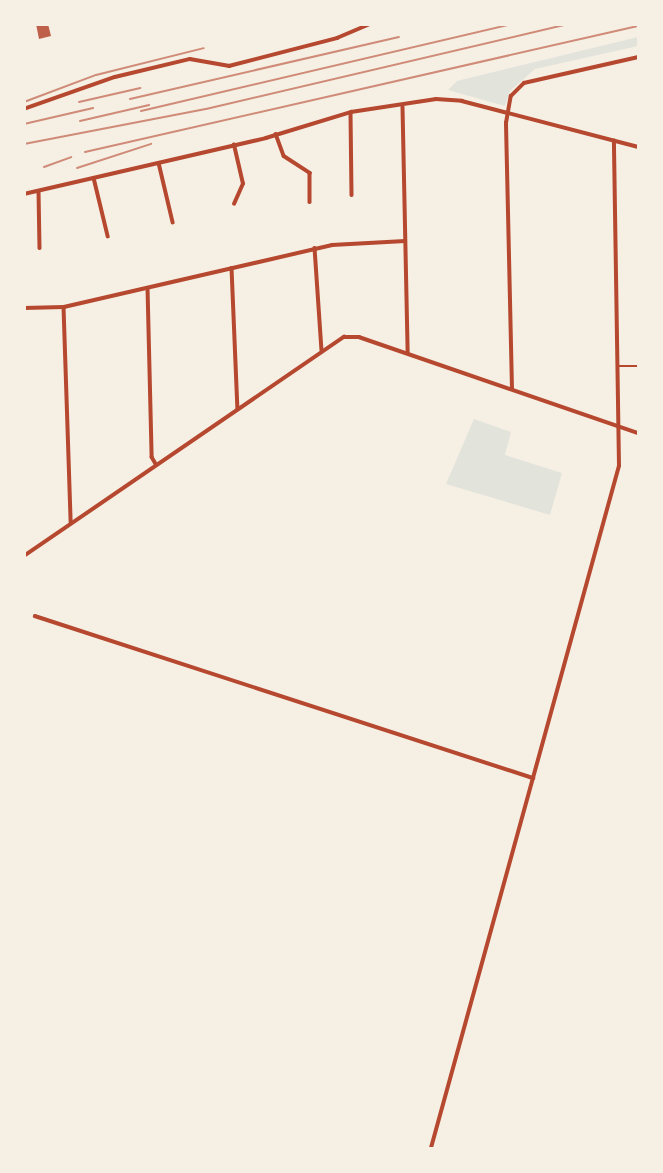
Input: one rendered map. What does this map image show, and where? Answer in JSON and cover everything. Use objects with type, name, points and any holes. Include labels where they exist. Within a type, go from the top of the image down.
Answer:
[{"type":"street","points":[[24,109],[140,71],[190,59],[229,66],[337,38],[370,24]]},
{"type":"street","points":[[512,389],[507,113],[513,93],[524,83],[639,57]]},
{"type":"street","points":[[24,194],[234,145],[351,112],[451,99],[639,147]]},
{"type":"street","points":[[403,107],[408,354]]},
{"type":"street","points":[[351,112],[352,195]]},
{"type":"street","points":[[276,134],[284,156],[310,173],[310,202]]},
{"type":"street","points":[[431,1149],[614,488],[619,425],[614,141]]},
{"type":"street","points":[[233,204],[243,188],[234,145]]},
{"type":"street","points":[[159,163],[173,222]]},
{"type":"street","points":[[94,178],[108,236]]},
{"type":"street","points":[[39,191],[40,248]]},
{"type":"street","points":[[24,308],[64,307],[315,248],[405,241]]},
{"type":"street","points":[[315,248],[322,350]]},
{"type":"street","points":[[232,268],[237,408]]},
{"type":"street","points":[[148,288],[152,457],[156,464]]},
{"type":"street","points":[[64,307],[72,523]]},
{"type":"street","points":[[24,556],[322,350],[351,335],[639,433]]},
{"type":"street","points":[[35,616],[533,778]]},
{"type":"lane","points":[[618,366],[639,366]]},
{"type":"shaded area","points":[[638,37],[638,46],[535,69],[510,91],[505,106],[448,90],[457,81]]},
{"type":"shaded area","points":[[474,419],[511,432],[505,455],[562,473],[550,515],[446,484]]},
{"type":"building","points":[[36,24],[48,24],[51,36],[39,39]]},
{"type":"railway","points":[[141,111],[513,24]]},
{"type":"railway","points":[[24,144],[206,109],[567,24]]},
{"type":"railway","points":[[85,152],[638,26]]},
{"type":"railway","points":[[130,99],[399,37]]},
{"type":"railway","points":[[24,102],[96,75],[204,48]]},
{"type":"railway","points":[[79,102],[140,88]]},
{"type":"railway","points":[[80,121],[149,105]]},
{"type":"railway","points":[[24,124],[93,108]]},
{"type":"railway","points":[[77,168],[151,144]]},
{"type":"railway","points":[[44,167],[71,157]]}]
